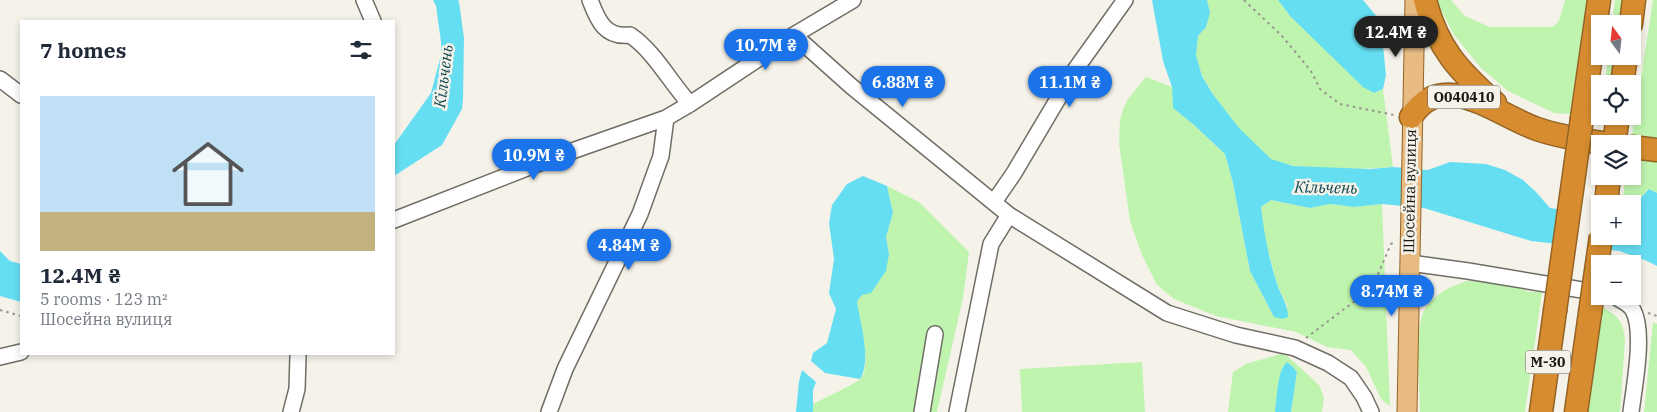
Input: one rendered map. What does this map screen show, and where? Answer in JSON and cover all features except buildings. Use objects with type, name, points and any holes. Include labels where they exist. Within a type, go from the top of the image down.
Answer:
[{"type":"highway","name":"О040410","points":[[1425,0],[1432,25],[1453,61],[1474,84],[1520,122]]},
{"type":"highway","name":"М-30","points":[[1541,412],[1599,0]]},
{"type":"highway","points":[[1632,15],[1634,0]]},
{"type":"highway","name":"О040410","points":[[1412,117],[1425,100],[1435,96],[1456,94],[1470,98],[1520,122],[1559,135],[1591,141]]},
{"type":"highway","points":[[1641,148],[1657,150]]},
{"type":"highway","name":"М-30","points":[[1576,412],[1600,245]]},
{"type":"main road","name":"Шосейна вулиця","points":[[1407,412],[1415,0]]},
{"type":"street","points":[[364,0],[373,20]]},
{"type":"street","points":[[590,0],[607,31],[619,36],[630,35],[638,41],[690,104]]},
{"type":"street","points":[[395,220],[555,157],[666,118],[794,35],[853,0]]},
{"type":"street","points":[[994,202],[1014,173],[1075,70],[1125,0]]},
{"type":"street","points":[[794,35],[851,86],[1009,215],[1168,313],[1236,335],[1293,348],[1328,363],[1351,378],[1364,397],[1371,412]]},
{"type":"street","points":[[0,79],[20,94]]},
{"type":"street","points":[[548,412],[565,369],[640,214],[661,156],[666,118]]},
{"type":"street","points":[[957,412],[991,244],[1009,215]]},
{"type":"street","points":[[1410,263],[1591,292]]},
{"type":"street","points":[[1628,305],[1633,310],[1638,332],[1637,366],[1631,412]]},
{"type":"street","points":[[922,412],[935,334]]},
{"type":"street","points":[[0,357],[20,352]]},
{"type":"street","points":[[291,412],[297,389],[298,356]]},
{"type":"path","points":[[1244,0],[1282,36],[1311,71],[1320,89],[1340,104],[1412,117]]},
{"type":"path","points":[[1293,348],[1372,288],[1391,244],[1399,240],[1410,224]]},
{"type":"path","points":[[0,310],[20,316]]},
{"type":"green space","points":[[1207,0],[1278,0],[1290,16],[1374,93],[1383,89],[1393,167],[1315,168],[1284,164],[1272,160],[1261,152],[1242,132],[1217,100],[1208,87],[1198,65],[1196,46],[1198,37],[1208,19]]},
{"type":"green space","points":[[1436,0],[1451,0],[1465,16],[1490,27],[1553,27],[1559,21],[1565,0],[1587,0],[1570,114],[1554,113],[1508,91],[1481,68],[1454,35]]},
{"type":"green space","points":[[1615,0],[1626,0],[1624,15],[1613,15]]},
{"type":"green space","points":[[1653,0],[1657,0],[1657,142],[1641,142],[1641,135],[1632,135],[1634,125],[1641,125],[1641,77]]},
{"type":"green space","points":[[1607,65],[1616,65],[1614,75],[1606,75]]},
{"type":"green space","points":[[1146,77],[1172,87],[1173,108],[1225,154],[1233,183],[1250,271],[1274,317],[1288,307],[1277,285],[1264,235],[1261,207],[1271,200],[1310,208],[1330,204],[1354,207],[1382,204],[1390,406],[1381,399],[1366,367],[1351,350],[1327,347],[1296,332],[1216,316],[1174,299],[1157,285],[1142,255],[1130,221],[1119,143],[1120,120],[1123,109],[1128,99]]},
{"type":"green space","points":[[1641,161],[1657,161],[1657,193],[1649,189],[1641,198],[1641,195],[1624,195],[1624,185],[1641,185]]},
{"type":"green space","points":[[887,186],[919,202],[969,252],[963,298],[937,412],[813,412],[813,404],[858,381],[864,372],[864,341],[857,301],[889,254],[886,237],[893,213]]},
{"type":"green space","points":[[1468,281],[1493,282],[1529,292],[1542,292],[1525,412],[1420,412],[1418,345],[1424,311],[1437,296],[1456,285]]},
{"type":"green space","points":[[1602,307],[1616,316],[1624,334],[1620,412],[1586,412]]},
{"type":"green space","points":[[1653,322],[1657,324],[1657,412],[1644,412]]},
{"type":"green space","points":[[1284,353],[1319,385],[1324,397],[1322,412],[1291,412],[1297,372],[1283,366],[1275,412],[1228,412],[1233,372],[1246,364]]},
{"type":"green space","points":[[1142,362],[1145,412],[1022,412],[1020,369]]},
{"type":"water","name":"Кільчень","points":[[433,0],[458,0],[459,2],[464,38],[462,109],[442,145],[395,175],[395,144],[431,93],[441,55],[436,6]]},
{"type":"water","name":"Кільчень","points":[[1152,0],[1207,0],[1210,13],[1206,27],[1198,36],[1196,55],[1202,76],[1212,93],[1239,128],[1271,159],[1293,166],[1370,169],[1393,167],[1428,170],[1450,162],[1486,164],[1505,170],[1523,180],[1550,208],[1591,214],[1591,245],[1641,245],[1641,198],[1649,189],[1657,193],[1657,266],[1641,259],[1641,255],[1531,241],[1424,208],[1382,204],[1354,207],[1330,204],[1310,208],[1271,200],[1261,207],[1262,217],[1277,284],[1288,312],[1288,317],[1283,319],[1274,317],[1250,271],[1233,183],[1225,154],[1173,108],[1172,87],[1163,61]]},
{"type":"water","points":[[1278,0],[1363,0],[1378,18],[1386,75],[1383,89],[1374,93],[1363,87],[1290,16]]},
{"type":"water","points":[[863,176],[887,186],[893,213],[886,237],[889,254],[886,271],[871,293],[862,295],[857,301],[865,352],[865,362],[860,379],[825,373],[811,361],[813,353],[827,343],[836,309],[829,293],[834,259],[829,223],[832,205],[847,184]]},
{"type":"water","points":[[0,251],[10,261],[20,264],[20,302],[0,296]]},
{"type":"water","points":[[1287,362],[1297,372],[1291,412],[1275,412],[1279,378]]},
{"type":"water","points":[[802,370],[816,382],[813,390],[813,412],[796,412]]},
{"type":"pier","points":[[1558,207],[1591,211],[1591,245],[1603,245],[1605,252],[1552,246]]}]
